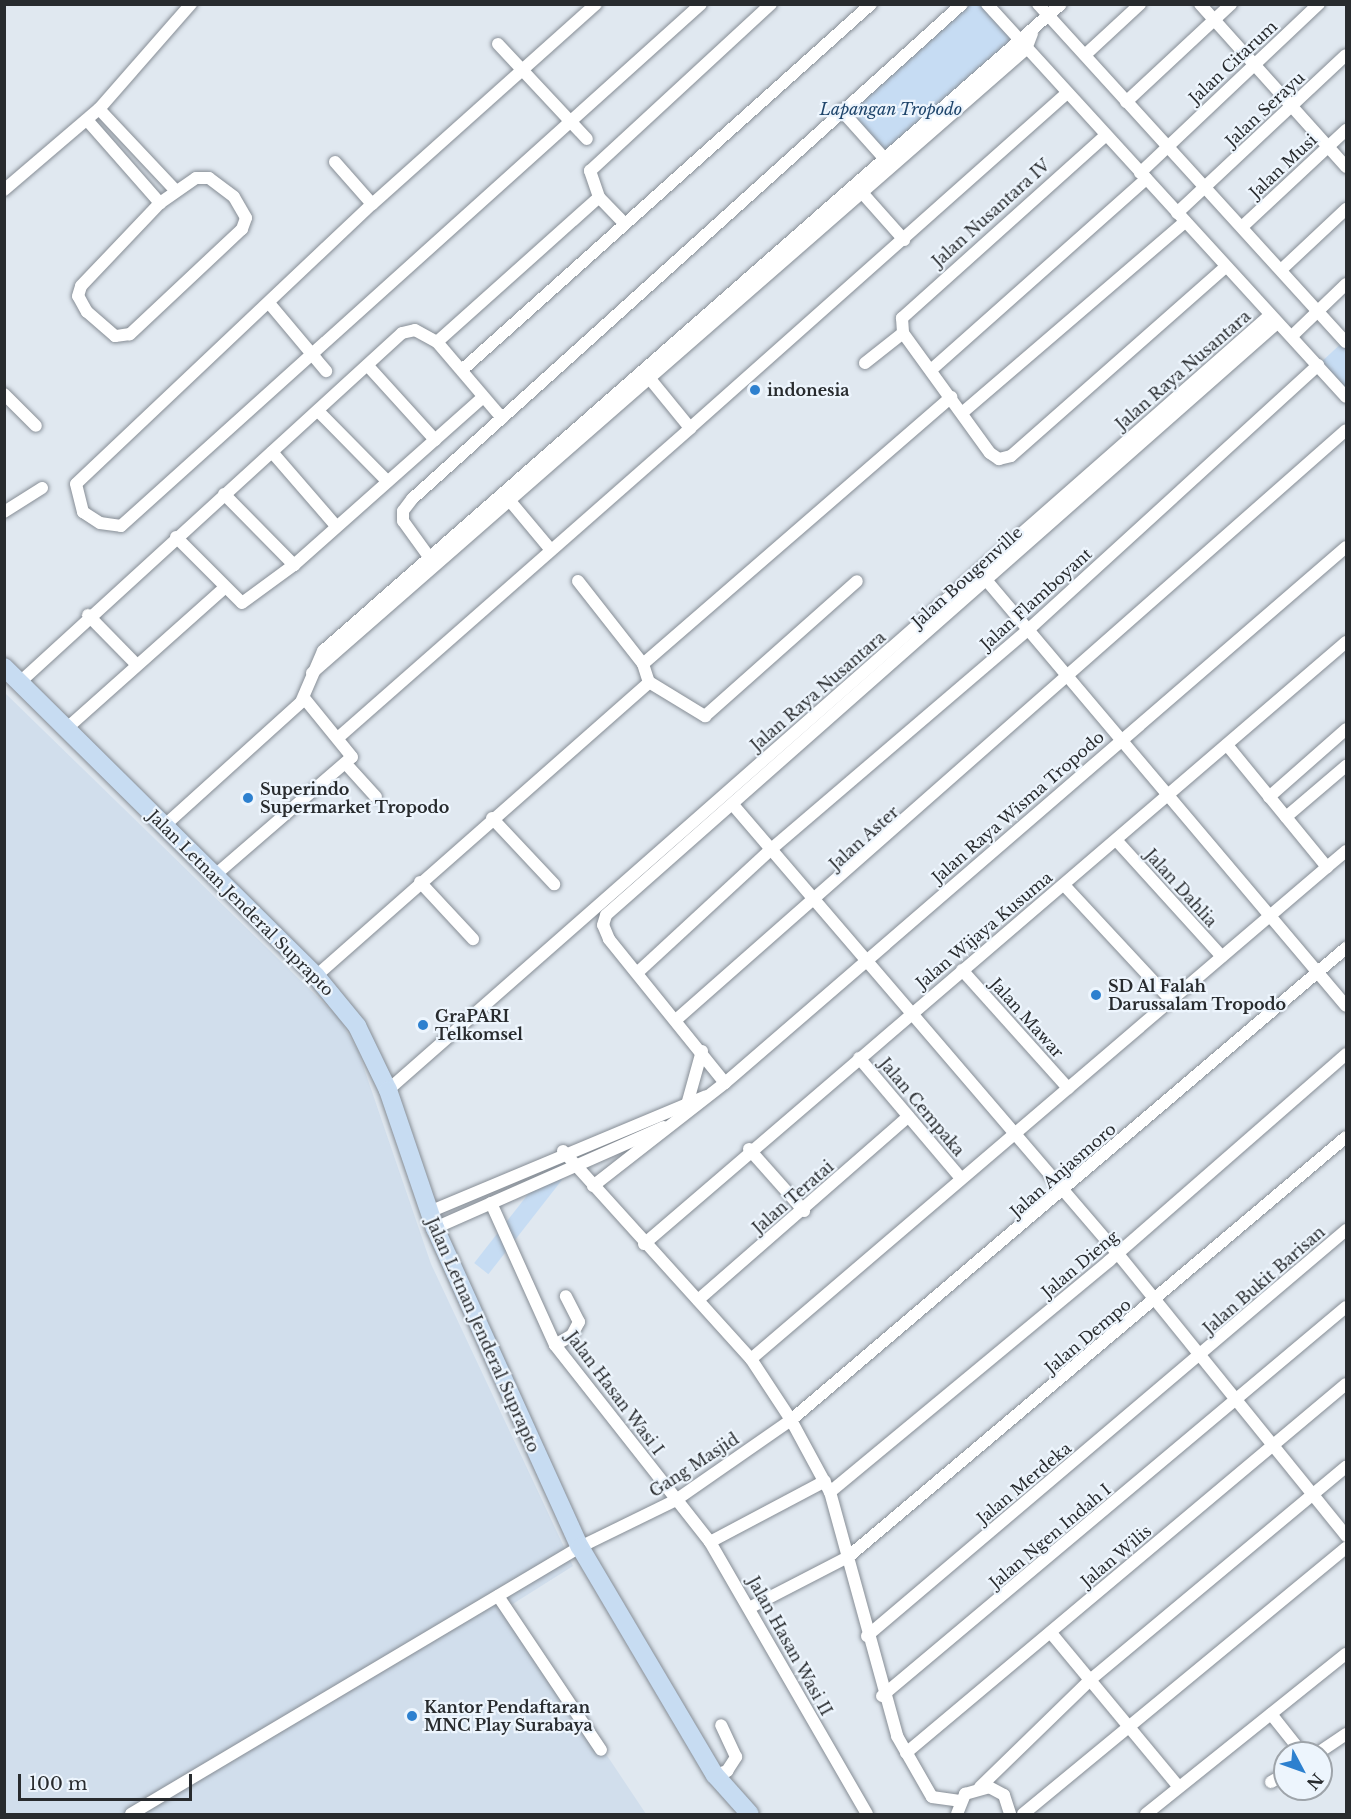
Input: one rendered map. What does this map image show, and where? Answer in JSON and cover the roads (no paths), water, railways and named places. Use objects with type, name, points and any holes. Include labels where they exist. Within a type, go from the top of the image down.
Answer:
[{"type":"main road","name":"Jalan Letnan Jenderal Suprapto","points":[[4,667],[316,976],[357,1026],[388,1090],[432,1220],[580,1547],[715,1775],[750,1815]]},
{"type":"street","points":[[4,190],[87,120],[191,4]]},
{"type":"street","points":[[596,4],[372,204],[76,484],[83,512],[100,523],[121,526],[700,4]]},
{"type":"street","points":[[623,222],[598,196],[588,177],[594,166],[771,4]]},
{"type":"street","points":[[462,370],[623,222],[871,4]]},
{"type":"street","points":[[437,567],[403,521],[402,511],[841,110],[962,4]]},
{"type":"street","points":[[987,4],[1273,322],[1294,334],[1318,365],[1344,388]]},
{"type":"street","points":[[1038,4],[1126,102],[1169,143],[1347,342]]},
{"type":"street","points":[[164,826],[304,698],[312,673],[323,651],[428,556],[646,374],[1022,44],[1061,4]]},
{"type":"street","points":[[1085,55],[1140,4]]},
{"type":"street","points":[[1200,4],[1252,67],[1347,167]]},
{"type":"street","points":[[1126,102],[1231,4]]},
{"type":"street","name":"Jalan Citarum","points":[[931,370],[1143,176],[1169,143],[1318,4]]},
{"type":"street","points":[[498,44],[587,139]]},
{"type":"street","points":[[858,188],[884,158],[1022,44]]},
{"type":"street","name":"Jalan Serayu","points":[[962,413],[1181,218],[1207,186],[1347,55]]},
{"type":"street","points":[[340,736],[904,240],[1067,93]]},
{"type":"street","points":[[99,108],[175,190]]},
{"type":"street","points":[[841,110],[884,158]]},
{"type":"street","points":[[87,120],[160,203]]},
{"type":"street","name":"Jalan Musi","points":[[1243,226],[1347,130]]},
{"type":"street","name":"Jalan Nusantara IV","points":[[903,333],[902,318],[1105,136]]},
{"type":"street","points":[[335,162],[372,204]]},
{"type":"street","points":[[196,178],[220,184],[243,209],[242,229],[130,334],[115,336],[87,312],[78,296],[81,286],[175,190],[196,178]]},
{"type":"street","points":[[858,188],[904,240]]},
{"type":"street","points":[[437,342],[598,196]]},
{"type":"street","points":[[1282,269],[1347,209]]},
{"type":"street","points":[[865,363],[903,333],[990,453],[1007,459],[1224,268]]},
{"type":"street","points":[[1294,334],[1347,284]]},
{"type":"street","points":[[268,303],[326,371]]},
{"type":"street","name":"Jalan Bougenville","points":[[638,972],[604,932],[603,922],[614,904],[734,806],[1273,322]]},
{"type":"street","name":"Jalan Raya Nusantara","points":[[388,1090],[1273,322]]},
{"type":"street","points":[[19,683],[88,615],[408,330],[437,342],[502,418]]},
{"type":"street","name":"Jalan Flamboyant","points":[[638,972],[769,851],[1028,630],[1318,365]]},
{"type":"street","points":[[368,366],[435,440]]},
{"type":"street","points":[[646,374],[690,428]]},
{"type":"street","points":[[312,673],[437,567],[646,374]]},
{"type":"street","points":[[4,394],[36,426]]},
{"type":"street","points":[[176,537],[224,588],[242,603],[294,566],[336,526],[483,397]]},
{"type":"street","points":[[643,664],[951,397]]},
{"type":"street","points":[[318,411],[387,481]]},
{"type":"street","name":"Jalan Aster","points":[[677,1019],[815,904],[1347,430]]},
{"type":"street","points":[[272,452],[336,526]]},
{"type":"street","points":[[4,512],[42,488]]},
{"type":"street","points":[[224,494],[294,566]]},
{"type":"street","points":[[510,501],[551,550]]},
{"type":"street","name":"Jalan Raya Wisma Tropodo","points":[[712,1093],[1347,547]]},
{"type":"street","points":[[578,581],[613,632],[643,664],[649,682],[705,716],[857,580]]},
{"type":"street","points":[[987,581],[1347,1006]]},
{"type":"street","points":[[66,729],[136,664],[224,588]]},
{"type":"street","points":[[88,615],[136,664]]},
{"type":"street","name":"Jalan Wijaya Kusuma","points":[[644,1244],[749,1149],[1117,841],[1345,646]]},
{"type":"street","points":[[316,976],[492,818],[649,682]]},
{"type":"street","points":[[214,876],[347,765],[352,753],[340,736],[304,698]]},
{"type":"street","points":[[1269,797],[1347,729]]},
{"type":"street","points":[[1227,745],[1327,867]]},
{"type":"street","points":[[347,765],[376,797]]},
{"type":"street","points":[[1286,818],[1347,766]]},
{"type":"street","points":[[734,806],[769,851],[866,959],[1202,1354],[1272,1446],[1347,1536]]},
{"type":"street","points":[[492,818],[554,884]]},
{"type":"street","name":"Jalan Dahlia","points":[[1117,841],[1222,957]]},
{"type":"street","points":[[751,1359],[960,1177],[1014,1134],[1347,851]]},
{"type":"street","points":[[420,882],[473,939]]},
{"type":"street","points":[[1064,885],[1171,1000]]},
{"type":"street","name":"Jalan Anjasmoro","points":[[795,1417],[1065,1191],[1347,948]]},
{"type":"street","name":"Jalan Mawar","points":[[962,969],[1068,1088]]},
{"type":"street","points":[[638,972],[725,1083]]},
{"type":"street","points":[[688,1101],[702,1051]]},
{"type":"street","name":"Jalan Dieng","points":[[710,1542],[828,1486],[1118,1254],[1347,1054]]},
{"type":"street","name":"Jalan Cempaka","points":[[859,1058],[960,1177]]},
{"type":"street","points":[[432,1220],[563,1151],[712,1093]]},
{"type":"street","points":[[593,1186],[682,1120],[712,1093]]},
{"type":"street","name":"Jalan Teratai","points":[[698,1299],[804,1211],[908,1118]]},
{"type":"street","points":[[432,1220],[491,1203],[682,1120]]},
{"type":"street","name":"Jalan Dempo","points":[[751,1607],[848,1557],[1347,1137]]},
{"type":"street","points":[[749,1149],[804,1211]]},
{"type":"street","points":[[563,1151],[644,1244],[698,1299],[751,1359],[795,1417],[828,1486],[882,1696],[906,1753],[932,1797],[960,1801]]},
{"type":"street","name":"Jalan Hasan Wasi I","points":[[491,1203],[555,1345],[676,1500]]},
{"type":"street","name":"Jalan Bukit Barisan","points":[[1202,1354],[1347,1230]]},
{"type":"street","points":[[555,1345],[572,1335],[579,1322],[566,1296]]},
{"type":"street","name":"Jalan Ngen Indah I","points":[[882,1696],[1347,1307]]},
{"type":"street","name":"Jalan Merdeka","points":[[867,1636],[1202,1354]]},
{"type":"street","name":"Jalan Wilis","points":[[906,1753],[1347,1384]]},
{"type":"street","name":"Gang Masjid","points":[[131,1815],[580,1547],[676,1500],[795,1417]]},
{"type":"street","points":[[957,1814],[960,1801],[980,1787],[1090,1680],[1347,1467]]},
{"type":"street","name":"Jalan Hasan Wasi II","points":[[676,1500],[710,1542],[751,1607],[867,1815]]},
{"type":"street","points":[[1023,1815],[1347,1548]]},
{"type":"street","points":[[498,1596],[601,1750]]},
{"type":"street","points":[[1051,1633],[1179,1787]]},
{"type":"street","points":[[1146,1815],[1347,1654]]},
{"type":"street","points":[[1271,1714],[1292,1741]]},
{"type":"street","points":[[715,1775],[727,1771],[736,1756],[721,1725]]},
{"type":"street","points":[[1333,1743],[1347,1734]]},
{"type":"street","points":[[980,1787],[1004,1795],[1010,1815]]},
{"type":"place","name":"indonesia","points":[[755,390]]},
{"type":"place","name":"Superindo Supermarket Tropodo","points":[[248,798]]},
{"type":"place","name":"SD Al Falah Darussalam Tropodo","points":[[1096,995]]},
{"type":"place","name":"GraPARI Telkomsel","points":[[423,1025]]},
{"type":"place","name":"Kantor Pendaftaran MNC Play Surabaya","points":[[412,1716]]},
{"type":"park label","name":"Lapangan Tropodo","points":[[891,109]]}]
